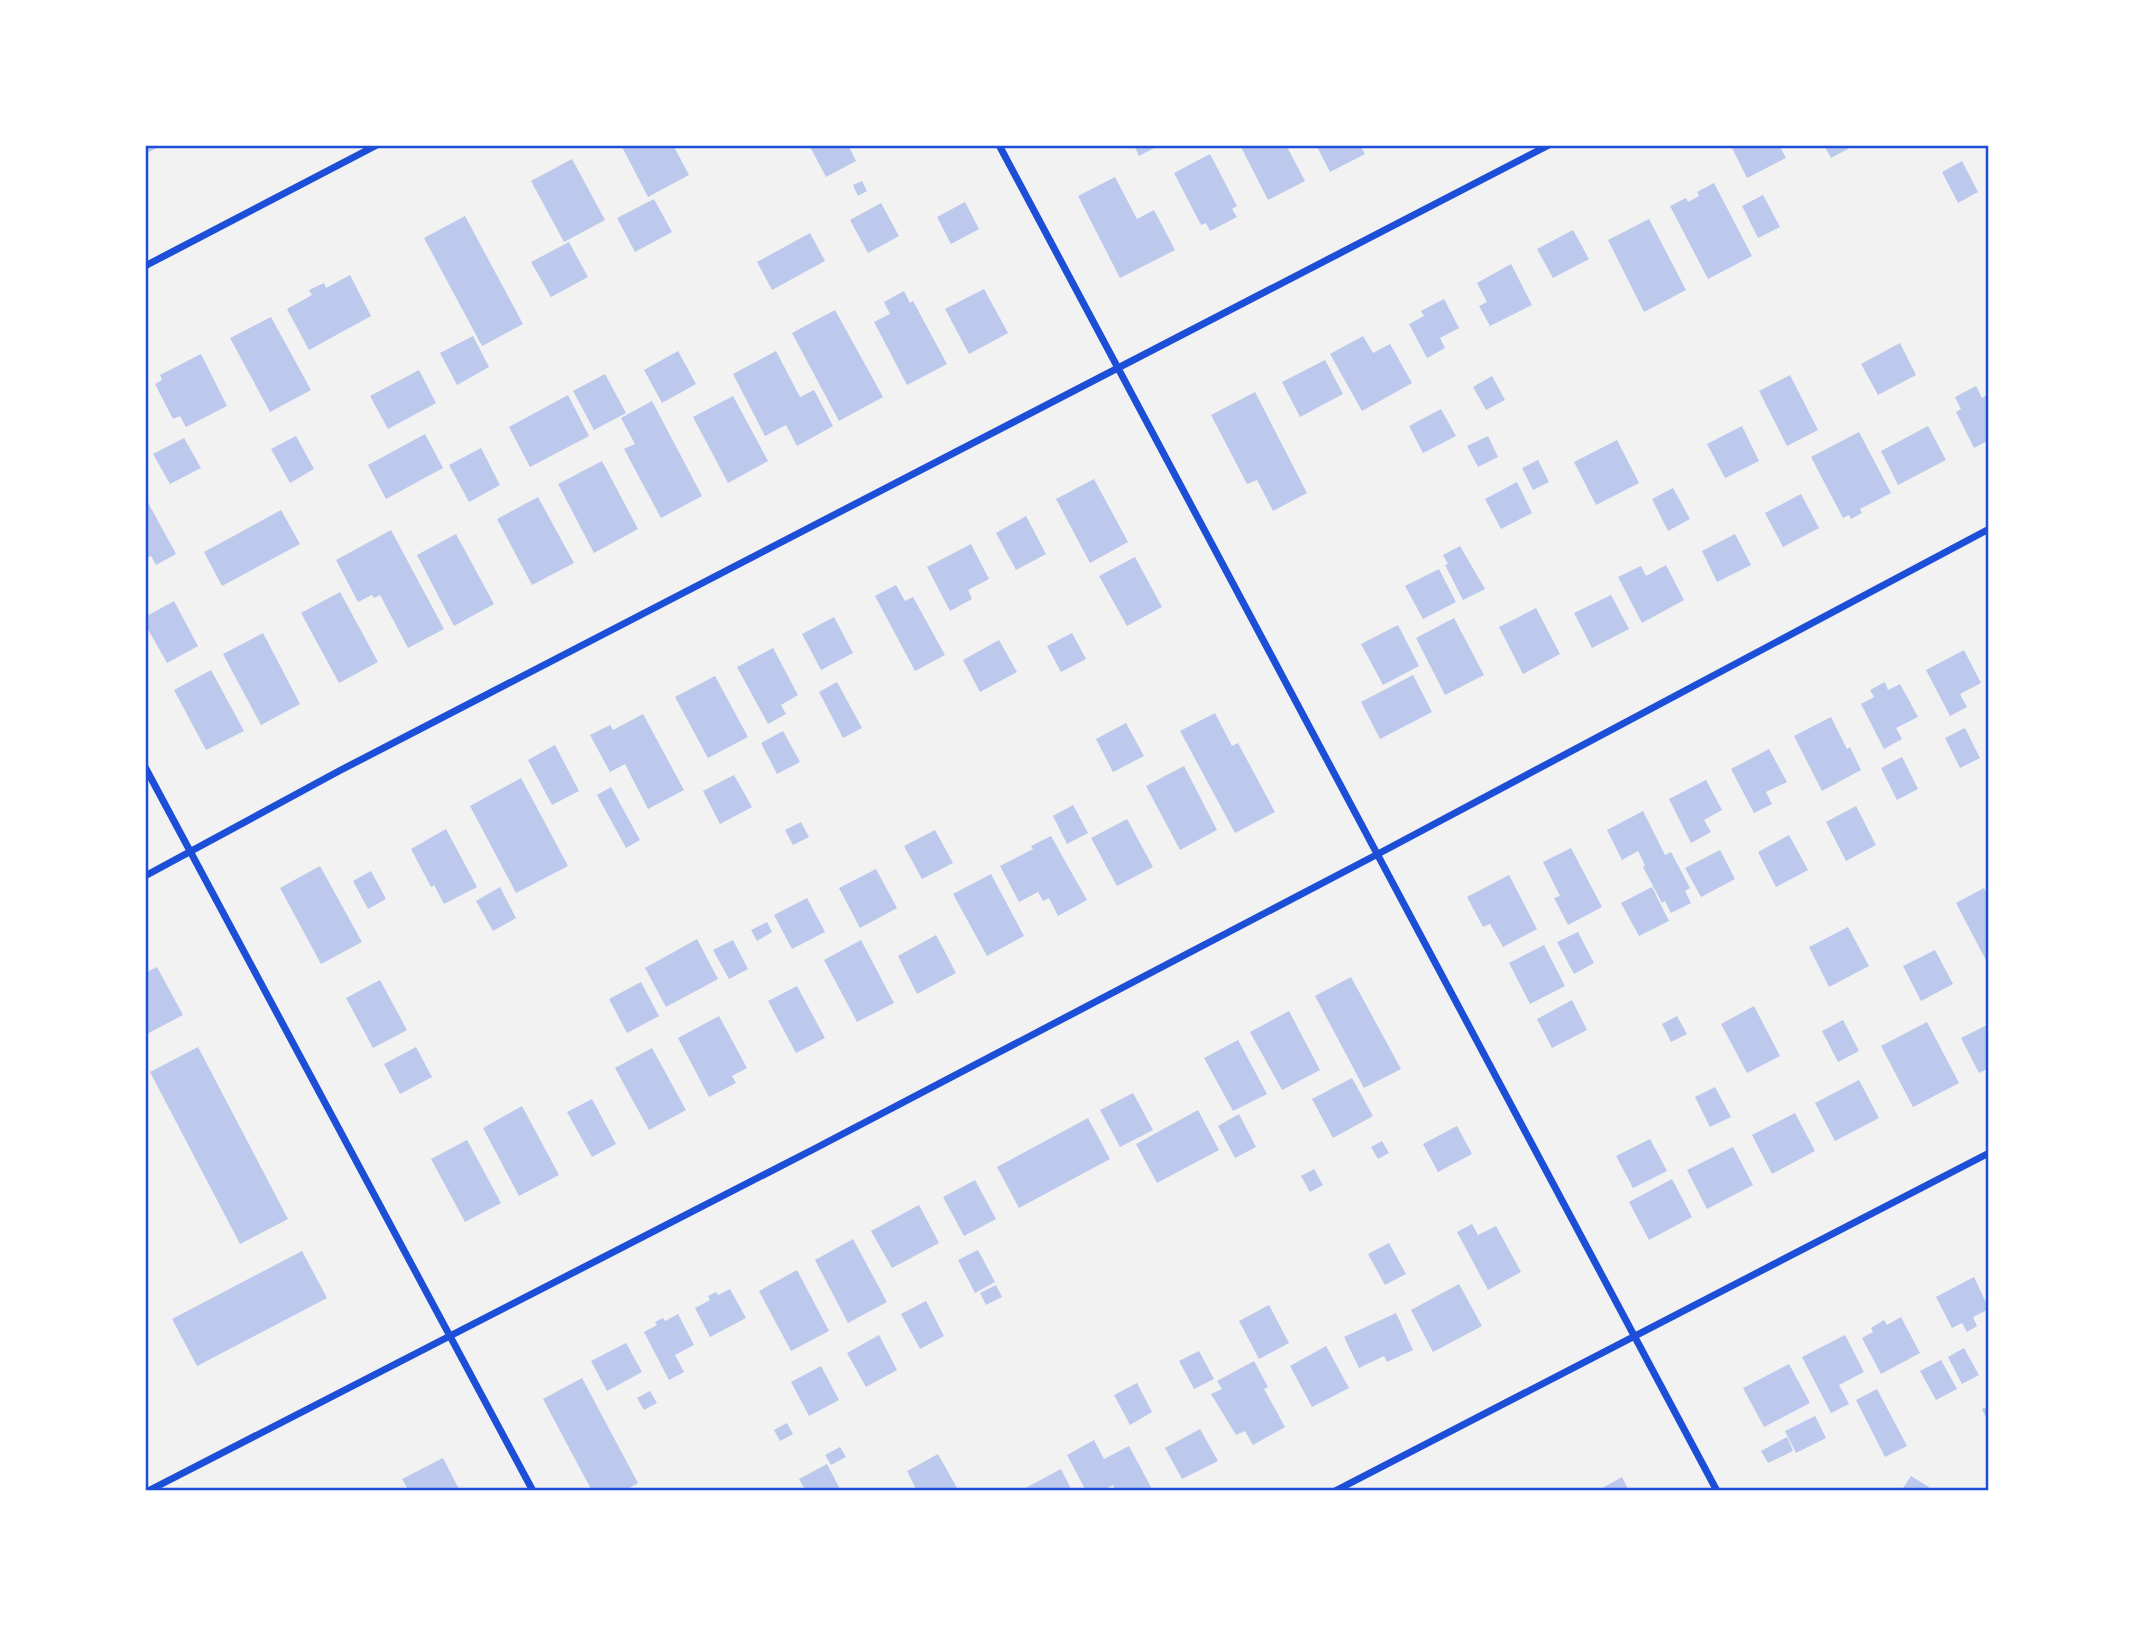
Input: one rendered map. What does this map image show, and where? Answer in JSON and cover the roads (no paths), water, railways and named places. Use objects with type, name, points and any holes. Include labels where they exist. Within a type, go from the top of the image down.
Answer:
[{"type":"street","points":[[145,266],[377,145]]},
{"type":"street","points":[[999,145],[1717,1491]]},
{"type":"street","points":[[145,876],[339,771],[1549,145]]},
{"type":"street","points":[[148,1491],[814,1149],[1376,855],[1989,529]]},
{"type":"street","points":[[145,767],[533,1491]]},
{"type":"street","points":[[1335,1491],[1989,1153]]}]
